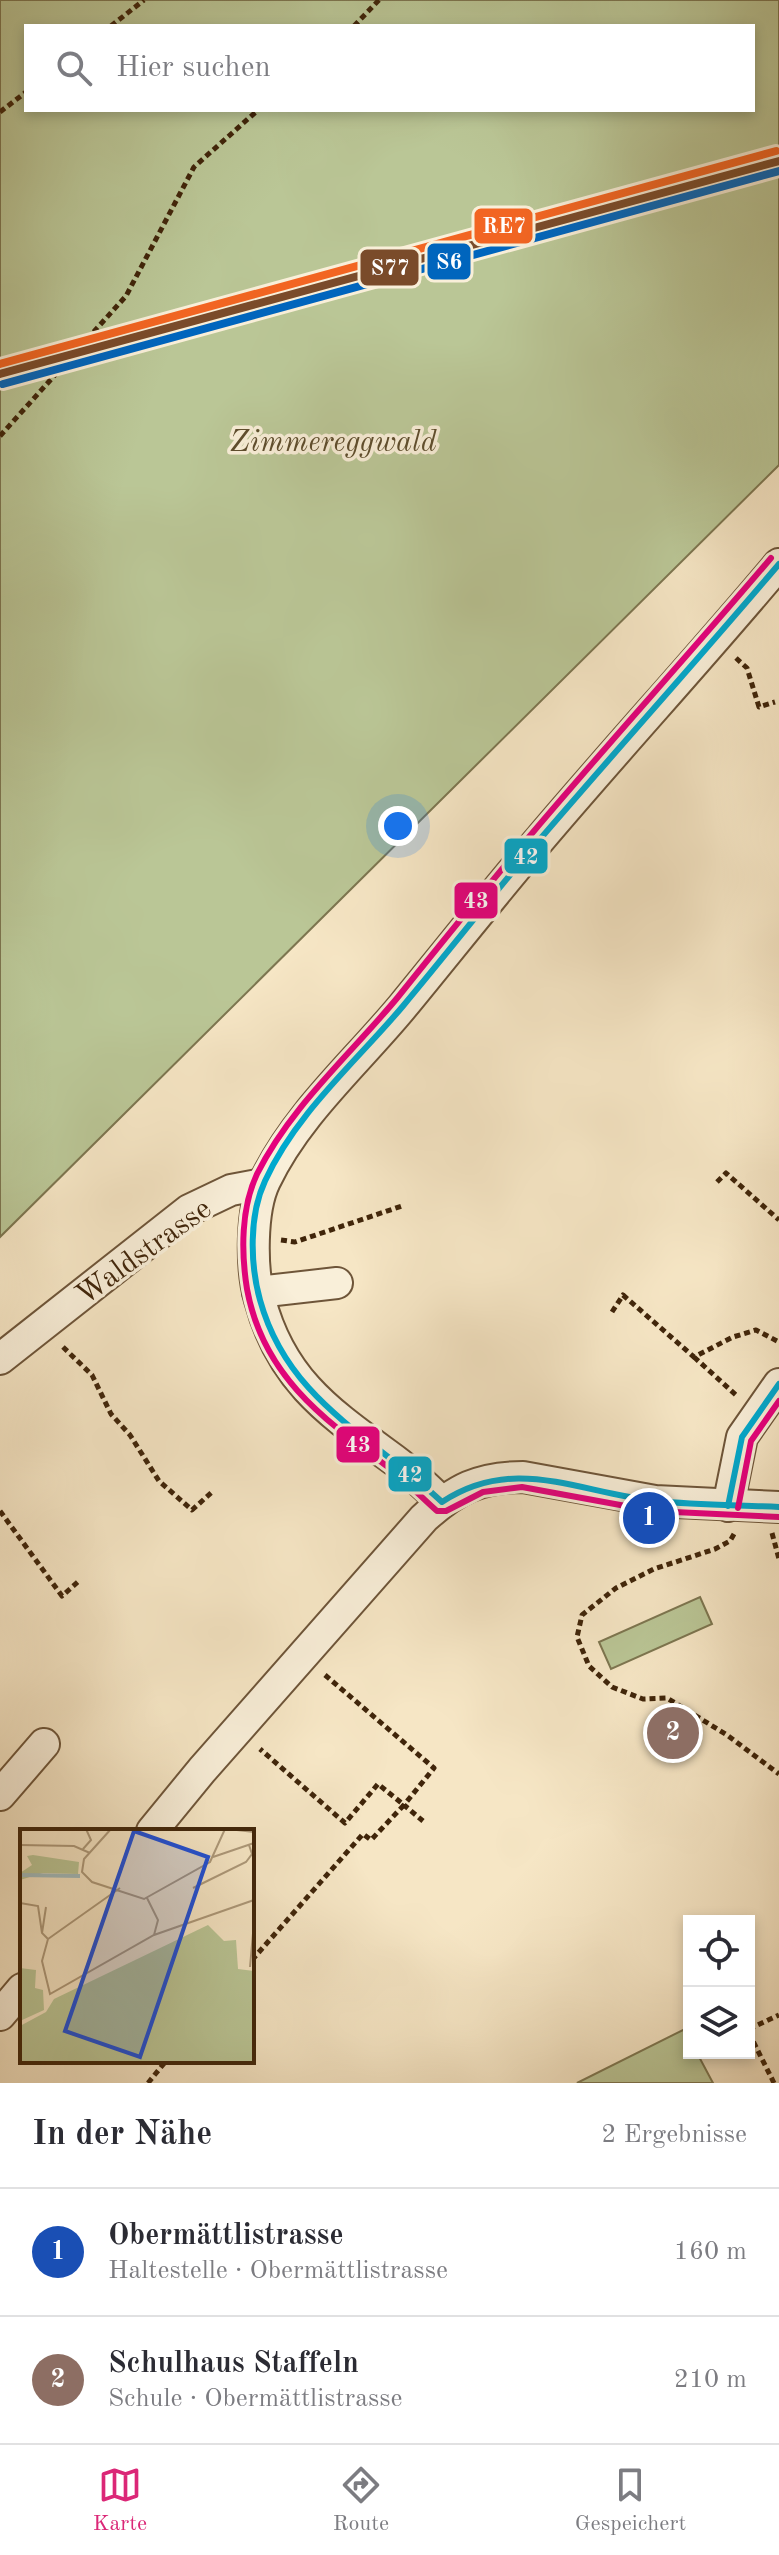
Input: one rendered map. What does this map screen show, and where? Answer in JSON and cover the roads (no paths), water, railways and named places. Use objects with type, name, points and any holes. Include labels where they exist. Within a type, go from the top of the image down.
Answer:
[{"type":"street","points":[[442,1502],[399,1463],[345,1426],[308,1391],[271,1334],[258,1292],[254,1245],[263,1184],[292,1132],[369,1047],[540,838],[779,564]]},
{"type":"street","name":"Waldstrasse","points":[[0,1359],[189,1210],[231,1190],[263,1184]]},
{"type":"street","points":[[258,1292],[337,1283]]},
{"type":"street","points":[[733,1516],[742,1437],[779,1384]]},
{"type":"street","points":[[154,1829],[424,1518],[467,1486],[502,1477],[523,1477],[733,1516],[779,1507]]},
{"type":"street","points":[[0,1795],[44,1744]]},
{"type":"street","points":[[0,2015],[20,1991]]},
{"type":"place","name":"Obermättlistrasse","points":[[649,1518]]},
{"type":"place","name":"Schulhaus Staffeln","points":[[673,1733]]},
{"type":"park label","name":"Zimmereggwald","points":[[333,441]]}]
